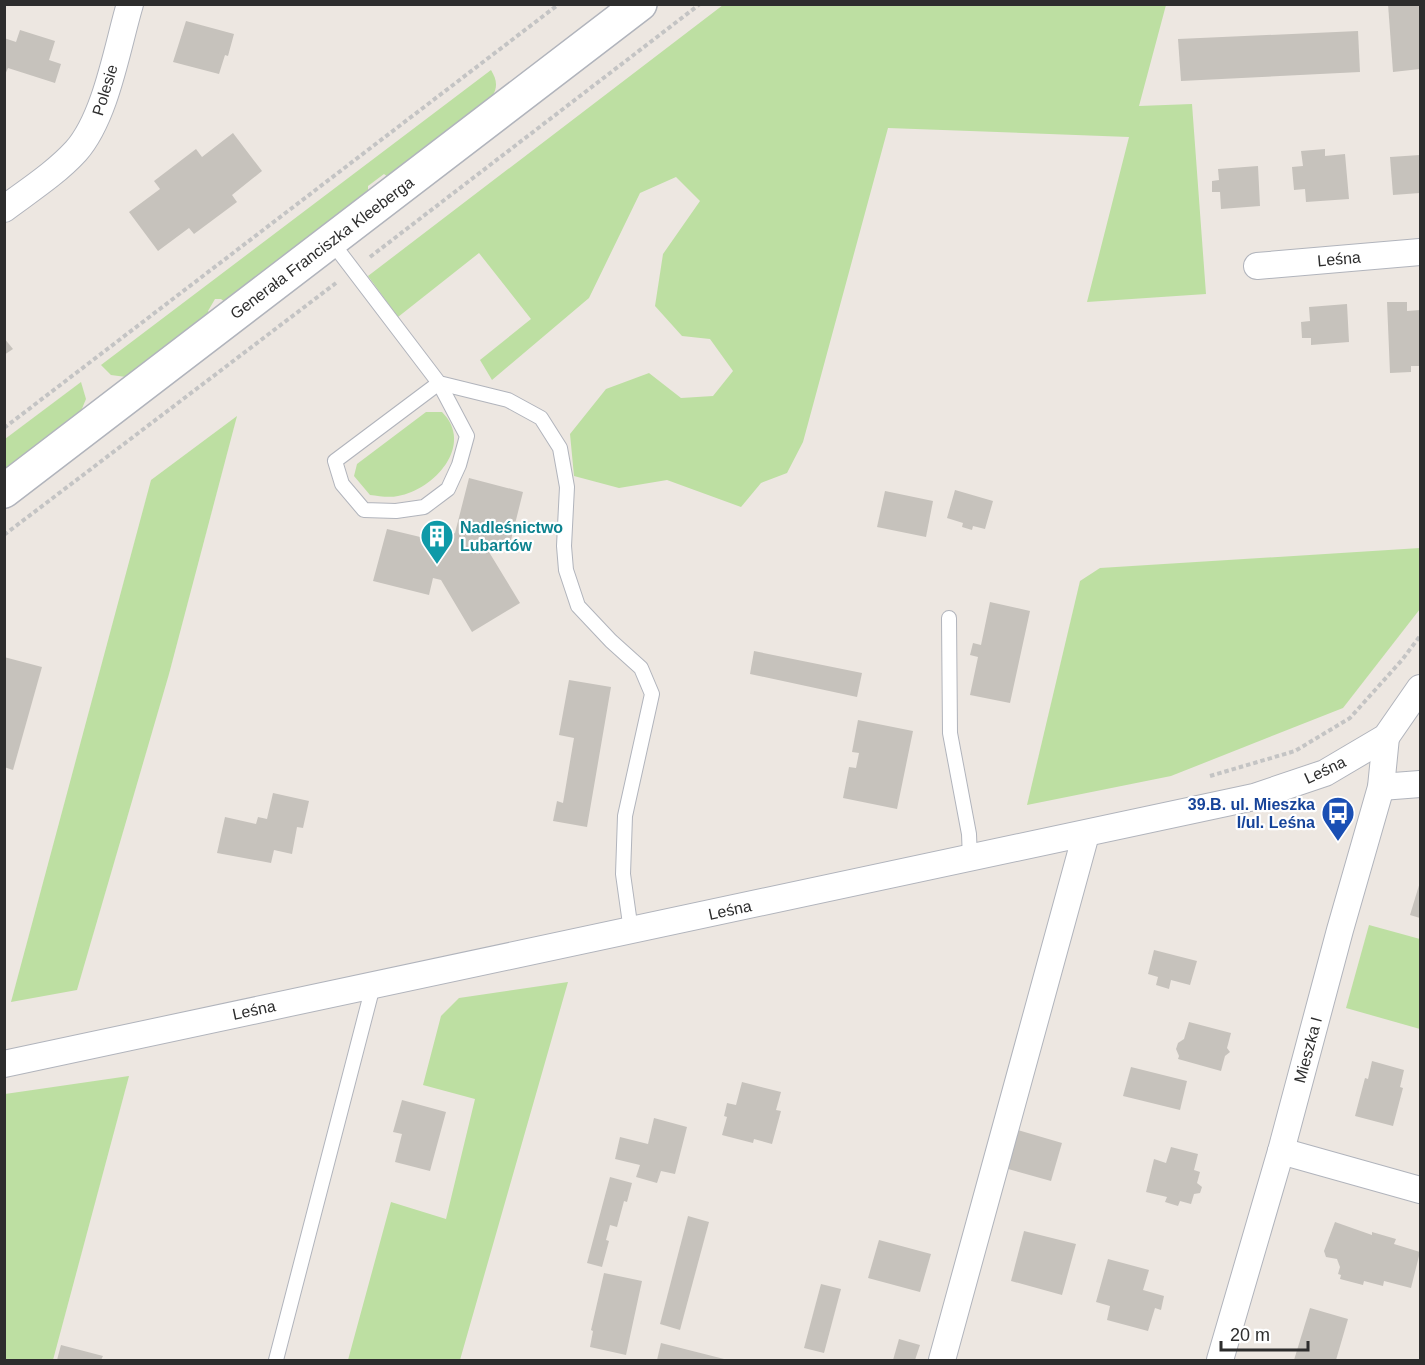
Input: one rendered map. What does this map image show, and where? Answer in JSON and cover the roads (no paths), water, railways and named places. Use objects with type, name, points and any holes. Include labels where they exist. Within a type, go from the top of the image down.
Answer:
[{"type":"main road","name":"Generała Franciszka Kleeberga","points":[[4,491],[640,4]]},
{"type":"street","name":"Polesie","points":[[4,209],[65,162],[96,120],[130,4]]},
{"type":"street","name":"Leśna","points":[[1257,266],[1420,252]]},
{"type":"street","name":"Leśna","points":[[4,1064],[1254,797],[1324,773],[1386,737],[1420,688]]},
{"type":"street","name":"Mieszka I","points":[[1220,1360],[1281,1152],[1381,787],[1386,737]]},
{"type":"street","points":[[1381,787],[1420,784]]},
{"type":"street","points":[[942,1360],[1086,834]]},
{"type":"street","points":[[1281,1152],[1420,1190]]},
{"type":"lane","points":[[331,241],[439,383],[467,436],[459,465],[448,489],[424,507],[396,512],[364,510],[342,484],[335,461],[439,383]]},
{"type":"lane","points":[[439,383],[508,400],[541,418],[560,448],[567,487],[564,546],[566,570],[578,606],[641,668],[652,694],[626,816],[623,874],[631,931]]},
{"type":"lane","points":[[949,618],[950,733],[969,834],[970,859]]},
{"type":"lane","points":[[276,1360],[373,986]]},
{"type":"place","name":"Nadleśnictwo Lubartów","points":[[437,565]]},
{"type":"place","name":"39.B. ul. Mieszka I/ul. Leśna","points":[[1338,842]]}]
